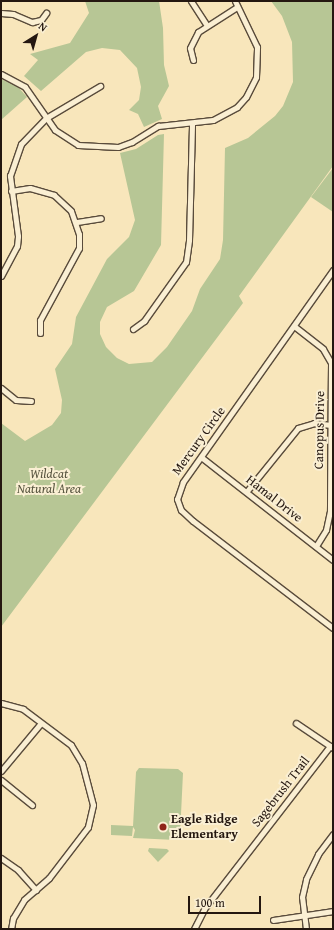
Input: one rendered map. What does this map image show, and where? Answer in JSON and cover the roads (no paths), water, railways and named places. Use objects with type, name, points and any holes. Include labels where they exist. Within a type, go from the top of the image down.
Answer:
[{"type":"street","points":[[191,1],[206,24]]},
{"type":"street","points":[[1,74],[25,87],[55,130],[66,139],[78,145],[104,148],[132,142],[158,126],[213,120],[226,115],[237,106],[252,87],[257,66],[257,47],[250,28],[235,1]]},
{"type":"street","points":[[193,60],[190,48],[192,40],[206,24],[237,7]]},
{"type":"street","points":[[1,13],[13,14],[32,22],[41,20],[46,13]]},
{"type":"street","points":[[1,276],[17,246],[18,236],[10,176],[16,154],[27,135],[46,118],[100,86]]},
{"type":"street","points":[[133,329],[144,321],[186,262],[189,240],[192,123]]},
{"type":"street","points":[[11,191],[30,188],[54,195],[63,201],[77,222],[79,248],[40,320],[40,333]]},
{"type":"street","points":[[77,222],[101,218]]},
{"type":"street","name":"Mercury Circle","points":[[333,270],[201,457],[179,490],[177,499],[181,510],[333,628]]},
{"type":"street","name":"Canopus Drive","points":[[294,326],[323,349],[331,363],[329,521],[316,546]]},
{"type":"street","points":[[1,388],[16,400],[31,401]]},
{"type":"street","points":[[247,491],[298,428],[314,423],[331,425]]},
{"type":"street","name":"Hamal Drive","points":[[201,457],[247,491],[333,560]]},
{"type":"street","points":[[1,703],[15,705],[78,752],[93,797],[93,811],[85,832],[49,878],[19,907],[11,929]]},
{"type":"street","points":[[1,771],[41,723]]},
{"type":"street","points":[[296,723],[332,747]]},
{"type":"street","name":"Sagebrush Trail","points":[[194,929],[204,909],[332,747]]},
{"type":"street","points":[[1,780],[32,805]]},
{"type":"street","points":[[306,929],[303,915],[302,897],[306,879],[318,854],[333,834]]},
{"type":"street","points":[[1,858],[18,870],[36,890]]},
{"type":"street","points":[[273,920],[333,911]]},
{"type":"place","name":"Eagle Ridge Elementary","points":[[163,827]]},
{"type":"park label","name":"Wildcat Natural Area","points":[[49,482]]}]
